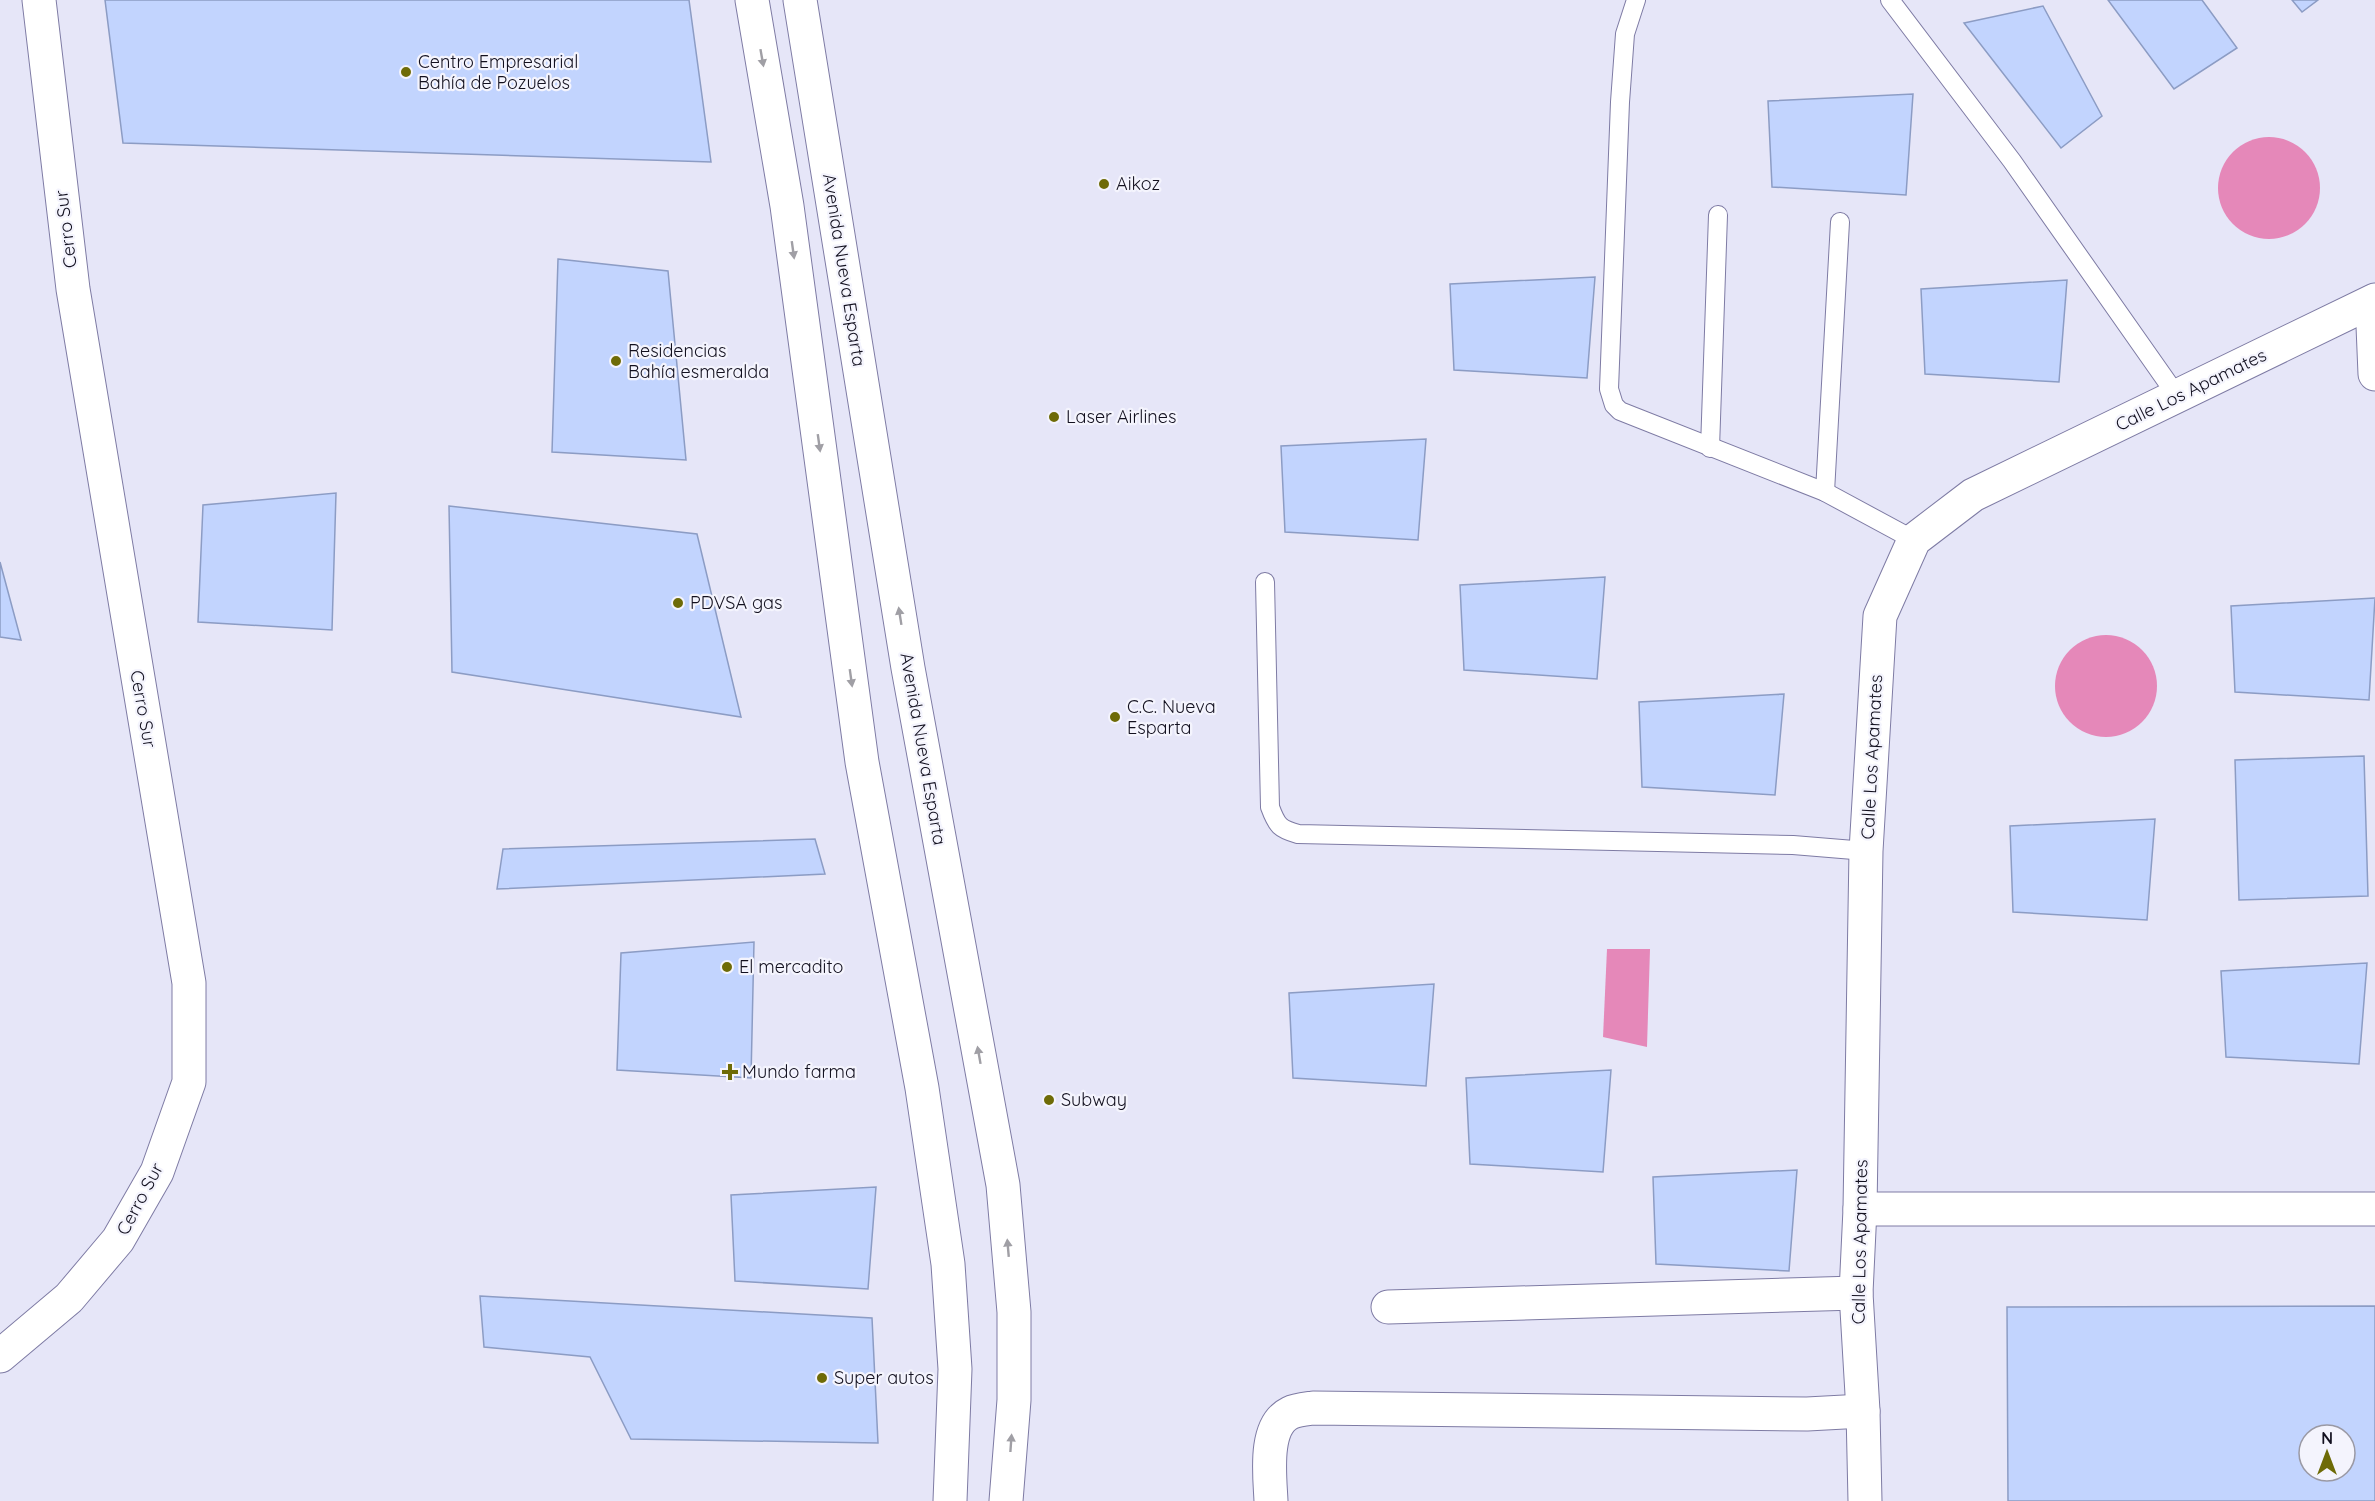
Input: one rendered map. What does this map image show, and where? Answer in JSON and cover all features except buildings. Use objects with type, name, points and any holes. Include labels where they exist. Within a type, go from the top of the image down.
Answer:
[{"type":"street","name":"Cerro Sur","points":[[0,1356],[69,1298],[118,1240],[157,1172],[189,1082],[189,983],[73,289],[39,0]]},
{"type":"street","points":[[752,0],[788,206],[862,762],[922,1088],[948,1264],[955,1369],[950,1501]]},
{"type":"street","name":"Avenida Nueva Esparta","points":[[800,0],[908,668],[1003,1185],[1014,1323],[1014,1400],[1006,1501]]},
{"type":"street","points":[[2373,301],[2375,374]]},
{"type":"street","name":"Calle Los Apamates","points":[[1865,1501],[1863,1411],[1856,1293],[1860,1209],[1866,851],[1880,616],[1914,540],[1973,495],[2373,301]]},
{"type":"street","points":[[1860,1209],[2375,1209]]},
{"type":"street","points":[[1388,1307],[1856,1293]]},
{"type":"street","points":[[1271,1501],[1269,1449],[1276,1427],[1289,1413],[1313,1408],[1807,1414],[1863,1411]]},
{"type":"lane","points":[[1636,0],[1625,34],[1620,102],[1609,389],[1614,405],[1620,411],[1825,492],[1914,540]]},
{"type":"lane","points":[[1890,0],[2012,162],[2177,396]]},
{"type":"lane","points":[[1710,448],[1718,215]]},
{"type":"lane","points":[[1825,492],[1840,222]]},
{"type":"lane","points":[[1265,582],[1270,807],[1275,820],[1282,829],[1298,834],[1793,845],[1866,851]]},
{"type":"shaded area","points":[[2269,137],[2288,141],[2305,152],[2316,169],[2320,188],[2316,207],[2305,224],[2288,235],[2269,239],[2250,235],[2233,224],[2222,207],[2218,188],[2222,169],[2233,152],[2250,141]]},
{"type":"shaded area","points":[[2106,635],[2125,639],[2142,650],[2153,667],[2157,686],[2153,705],[2142,722],[2125,733],[2106,737],[2087,733],[2070,722],[2059,705],[2055,686],[2059,667],[2070,650],[2087,639]]},
{"type":"shaded area","points":[[1607,949],[1650,949],[1647,1047],[1603,1037]]},
{"type":"place","name":"Centro Empresarial Bahía de Pozuelos","points":[[406,72]]},
{"type":"place","name":"Aikoz","points":[[1104,184]]},
{"type":"place","name":"Residencias Bahía esmeralda","points":[[616,361]]},
{"type":"place","name":"Laser Airlines","points":[[1054,417]]},
{"type":"place","name":"PDVSA gas","points":[[678,603]]},
{"type":"place","name":"C.C. Nueva Esparta","points":[[1115,717]]},
{"type":"place","name":"El mercadito","points":[[727,967]]},
{"type":"place","name":"Mundo farma","points":[[730,1072]]},
{"type":"place","name":"Subway","points":[[1049,1100]]},
{"type":"place","name":"Super autos","points":[[822,1378]]}]
